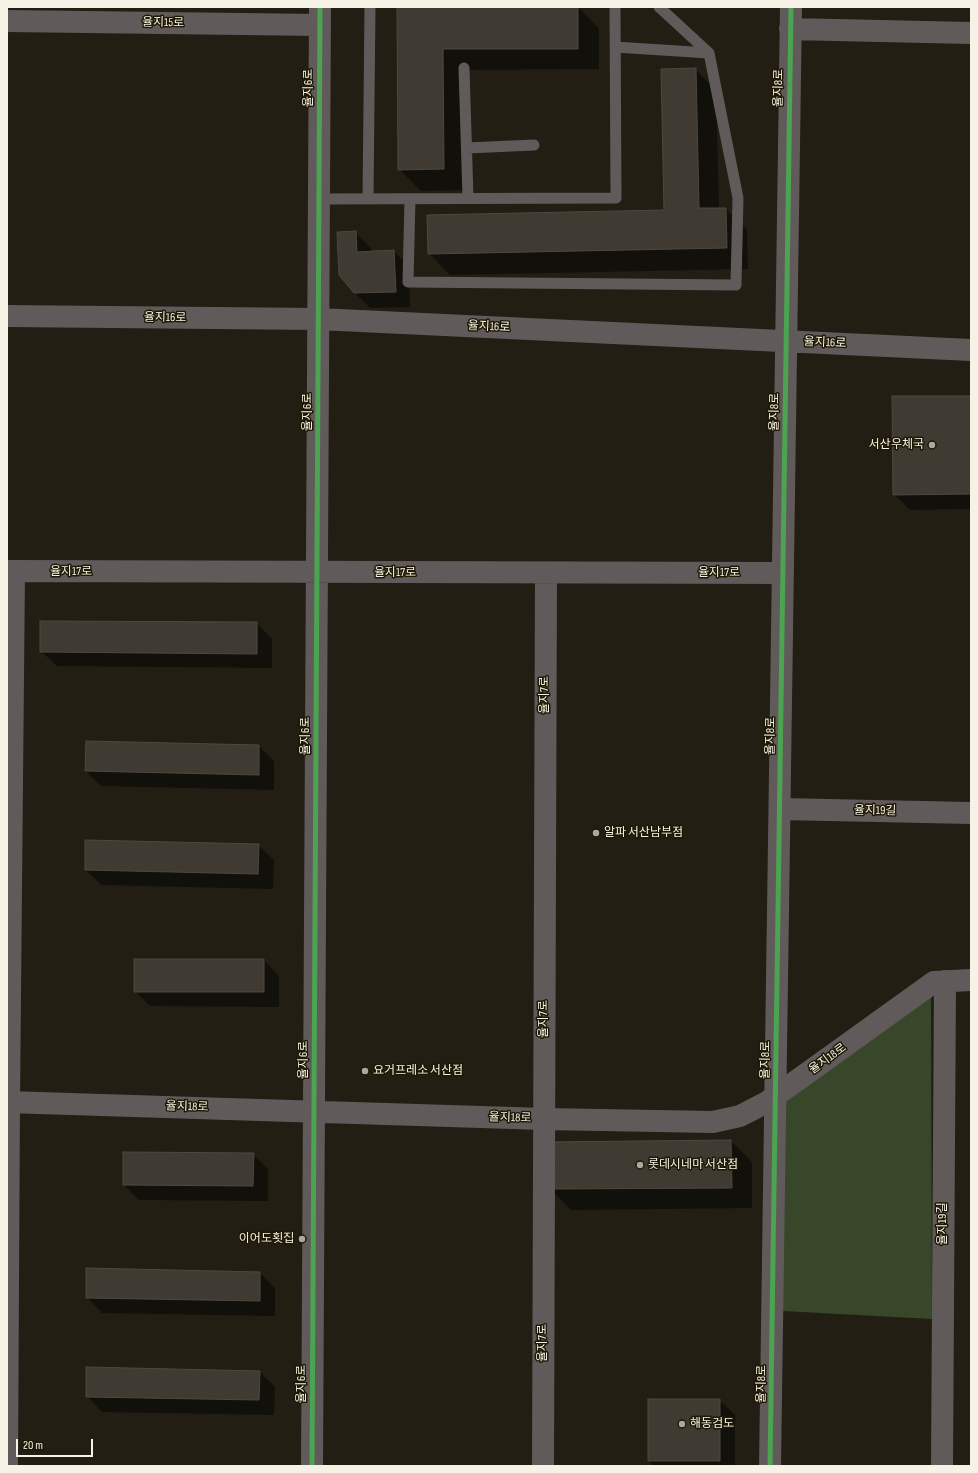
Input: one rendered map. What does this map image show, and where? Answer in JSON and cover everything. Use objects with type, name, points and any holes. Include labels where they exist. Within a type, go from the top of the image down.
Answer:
[{"type":"street","name":"율지8로","points":[[770,1466],[791,7]]},
{"type":"street","name":"율지15로","points":[[7,21],[320,16]]},
{"type":"street","name":"율지6로","points":[[312,1466],[320,16]]},
{"type":"street","points":[[790,29],[971,33]]},
{"type":"street","name":"율지16로","points":[[7,316],[318,319],[971,350]]},
{"type":"street","points":[[7,1466],[10,571]]},
{"type":"street","name":"율지17로","points":[[10,571],[783,573]]},
{"type":"street","name":"율지7로","points":[[543,1466],[546,573]]},
{"type":"street","name":"율지19길","points":[[780,809],[971,814]]},
{"type":"street","name":"율지18로","points":[[8,1102],[544,1119],[713,1122],[731,1119],[750,1112],[776,1097],[934,982],[971,980]]},
{"type":"street","name":"율지19길","points":[[942,1466],[945,981]]},
{"type":"lane","points":[[368,199],[370,7]]},
{"type":"lane","points":[[319,199],[616,198],[615,7]]},
{"type":"lane","points":[[410,198],[408,282],[736,285],[738,198],[708,53],[659,7]]},
{"type":"lane","points":[[615,47],[708,53]]},
{"type":"lane","points":[[464,68],[468,198]]},
{"type":"lane","points":[[467,148],[534,145]]},
{"type":"green space","points":[[931,997],[932,1319],[783,1311],[779,1106]]},
{"type":"building","points":[[397,7],[578,7],[578,49],[443,49],[444,169],[398,170]]},
{"type":"building","points":[[696,68],[699,208],[726,208],[727,248],[428,254],[427,215],[664,210],[661,69]]},
{"type":"building","points":[[356,231],[357,252],[394,250],[396,292],[354,293],[339,275],[337,232]]},
{"type":"building","name":"서산우체국","points":[[892,396],[971,396],[971,494],[893,495]]},
{"type":"building","points":[[40,621],[257,622],[257,654],[40,652]]},
{"type":"building","points":[[86,741],[259,745],[259,775],[85,771]]},
{"type":"building","points":[[85,840],[259,844],[258,874],[85,870]]},
{"type":"building","points":[[134,959],[264,959],[264,992],[134,992]]},
{"type":"building","name":"롯데시네마 서산점","points":[[731,1140],[732,1188],[549,1189],[548,1142]]},
{"type":"building","points":[[123,1152],[254,1153],[253,1186],[123,1185]]},
{"type":"building","points":[[86,1268],[260,1272],[260,1301],[86,1298]]},
{"type":"building","points":[[86,1367],[260,1371],[259,1400],[86,1397]]},
{"type":"building","points":[[648,1399],[720,1399],[720,1461],[648,1461]]},
{"type":"cycle path","points":[[312,1466],[320,7]]},
{"type":"cycle path","points":[[770,1466],[791,7]]},
{"type":"place","name":"서산우체국","points":[[932,445]]},
{"type":"place","name":"알파 서산남부점","points":[[596,833]]},
{"type":"place","name":"요거프레소 서산점","points":[[365,1071]]},
{"type":"place","name":"롯데시네마 서산점","points":[[640,1165]]},
{"type":"place","name":"이어도횟집","points":[[302,1239]]},
{"type":"place","name":"해동검도","points":[[682,1424]]}]
